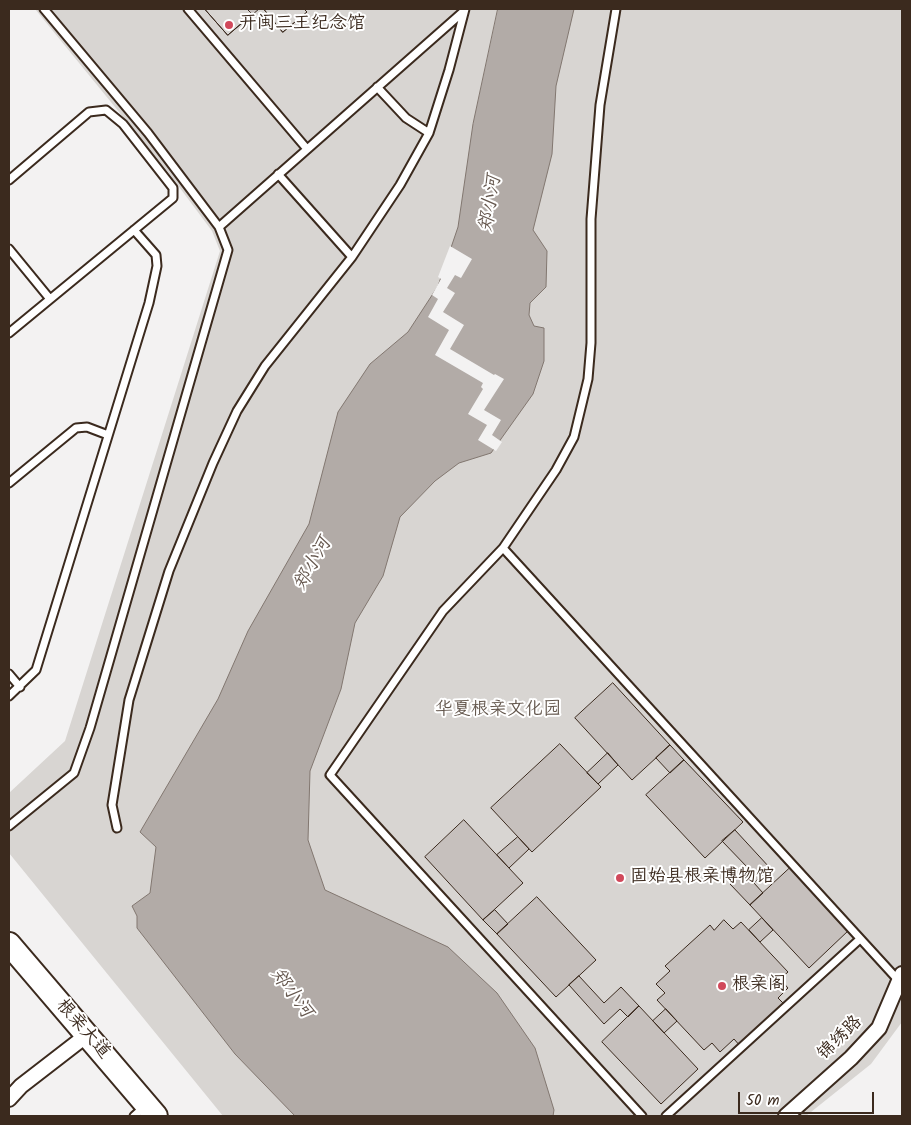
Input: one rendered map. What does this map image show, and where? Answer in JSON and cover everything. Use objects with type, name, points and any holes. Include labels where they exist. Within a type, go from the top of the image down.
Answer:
[{"type":"main road","name":"根亲大道","points":[[9,944],[86,1035],[145,1112]]},
{"type":"street","name":"锦绣路","points":[[786,1116],[851,1058],[879,1028],[901,978]]},
{"type":"street","points":[[9,1099],[21,1086],[86,1035]]},
{"type":"lane","points":[[9,826],[74,773],[87,737],[228,250],[219,227],[148,133],[44,9]]},
{"type":"lane","points":[[188,9],[307,149]]},
{"type":"lane","points":[[616,9],[598,124],[591,219],[591,343],[588,379],[574,437],[556,470],[503,548],[443,611],[330,775],[642,1116]]},
{"type":"lane","points":[[219,227],[464,10]]},
{"type":"lane","points":[[117,828],[112,805],[129,700],[169,571],[209,472],[237,410],[265,366],[352,257],[400,185],[429,133],[449,70],[464,10]]},
{"type":"lane","points":[[377,87],[406,118],[429,133]]},
{"type":"lane","points":[[9,180],[89,112],[106,110],[123,124],[173,188],[173,198],[9,333]]},
{"type":"lane","points":[[278,174],[352,257]]},
{"type":"lane","points":[[9,696],[36,670],[149,303],[157,266],[156,255],[134,230]]},
{"type":"lane","points":[[9,249],[50,299]]},
{"type":"lane","points":[[9,483],[76,428],[87,427],[108,435]]},
{"type":"lane","points":[[503,548],[860,939],[901,978]]},
{"type":"lane","points":[[9,674],[20,686]]},
{"type":"lane","points":[[666,1116],[860,939]]},
{"type":"green space","name":"华夏根亲文化园","points":[[35,9],[902,9],[902,1022],[871,1064],[806,1116],[223,1116],[9,853],[9,793],[65,741],[220,251],[212,231],[168,172]]},
{"type":"water","name":"郑小河","points":[[498,9],[574,9],[556,86],[552,154],[533,230],[547,251],[546,287],[530,303],[529,315],[534,326],[544,328],[544,361],[533,394],[491,453],[459,463],[435,481],[400,517],[383,576],[355,623],[341,689],[310,771],[308,840],[325,890],[448,947],[497,993],[535,1048],[554,1110],[553,1116],[295,1116],[235,1054],[137,928],[137,916],[132,906],[150,893],[156,847],[140,832],[218,699],[248,631],[309,524],[338,412],[370,364],[408,332],[438,286],[458,227],[473,124]]},
{"type":"pier","points":[[450,246],[472,259],[461,278],[455,275],[447,288],[455,293],[443,312],[464,325],[450,349],[504,379],[484,410],[501,420],[492,435],[502,442],[496,451],[478,440],[487,425],[468,414],[483,389],[481,387],[483,383],[435,355],[449,330],[428,317],[438,299],[432,295],[441,279],[438,277]]},
{"type":"building","name":"开闽三王纪念馆","points":[[205,9],[259,9],[228,35]]},
{"type":"building","name":"开闽三王纪念馆","points":[[205,9],[247,9],[252,14],[228,35]]},
{"type":"building","name":"开闽三王纪念馆","points":[[264,9],[304,9],[307,12],[283,32]]},
{"type":"building","name":"开闽三王纪念馆","points":[[264,9],[304,9],[307,12],[283,32]]},
{"type":"building","points":[[613,683],[670,745],[632,780],[575,718]]},
{"type":"building","points":[[560,744],[601,787],[532,852],[491,808]]},
{"type":"building","points":[[670,745],[684,760],[670,773],[656,758]]},
{"type":"building","points":[[608,753],[618,765],[598,784],[587,773]]},
{"type":"building","points":[[684,760],[743,822],[705,858],[646,795]]},
{"type":"building","points":[[464,820],[523,883],[483,920],[425,857]]},
{"type":"building","points":[[735,830],[770,868],[754,883],[763,893],[750,905],[730,884],[748,868],[722,841]]},
{"type":"building","points":[[518,837],[529,849],[509,868],[497,855]]},
{"type":"building","points":[[790,868],[849,930],[809,968],[750,905]]},
{"type":"building","points":[[537,897],[596,960],[556,997],[497,934]]},
{"type":"building","points":[[495,910],[508,924],[497,934],[483,920]]},
{"type":"building","points":[[762,918],[773,930],[760,942],[749,930]]},
{"type":"building","name":"根亲阁","points":[[724,920],[733,929],[741,922],[788,972],[780,979],[788,988],[778,998],[785,1005],[741,1047],[734,1039],[720,1052],[712,1043],[704,1050],[657,1000],[665,993],[656,984],[670,971],[665,966],[710,925],[714,930]]},
{"type":"building","points":[[579,976],[604,1003],[621,987],[639,1006],[628,1017],[620,1009],[604,1024],[569,985]]},
{"type":"building","points":[[639,1006],[698,1069],[661,1104],[602,1042]]},
{"type":"building","points":[[666,1009],[677,1021],[664,1033],[653,1021]]},
{"type":"place","name":"开闽三王纪念馆","points":[[229,25]]},
{"type":"place","name":"固始县根亲博物馆","points":[[620,878]]},
{"type":"place","name":"根亲阁","points":[[722,986]]}]
